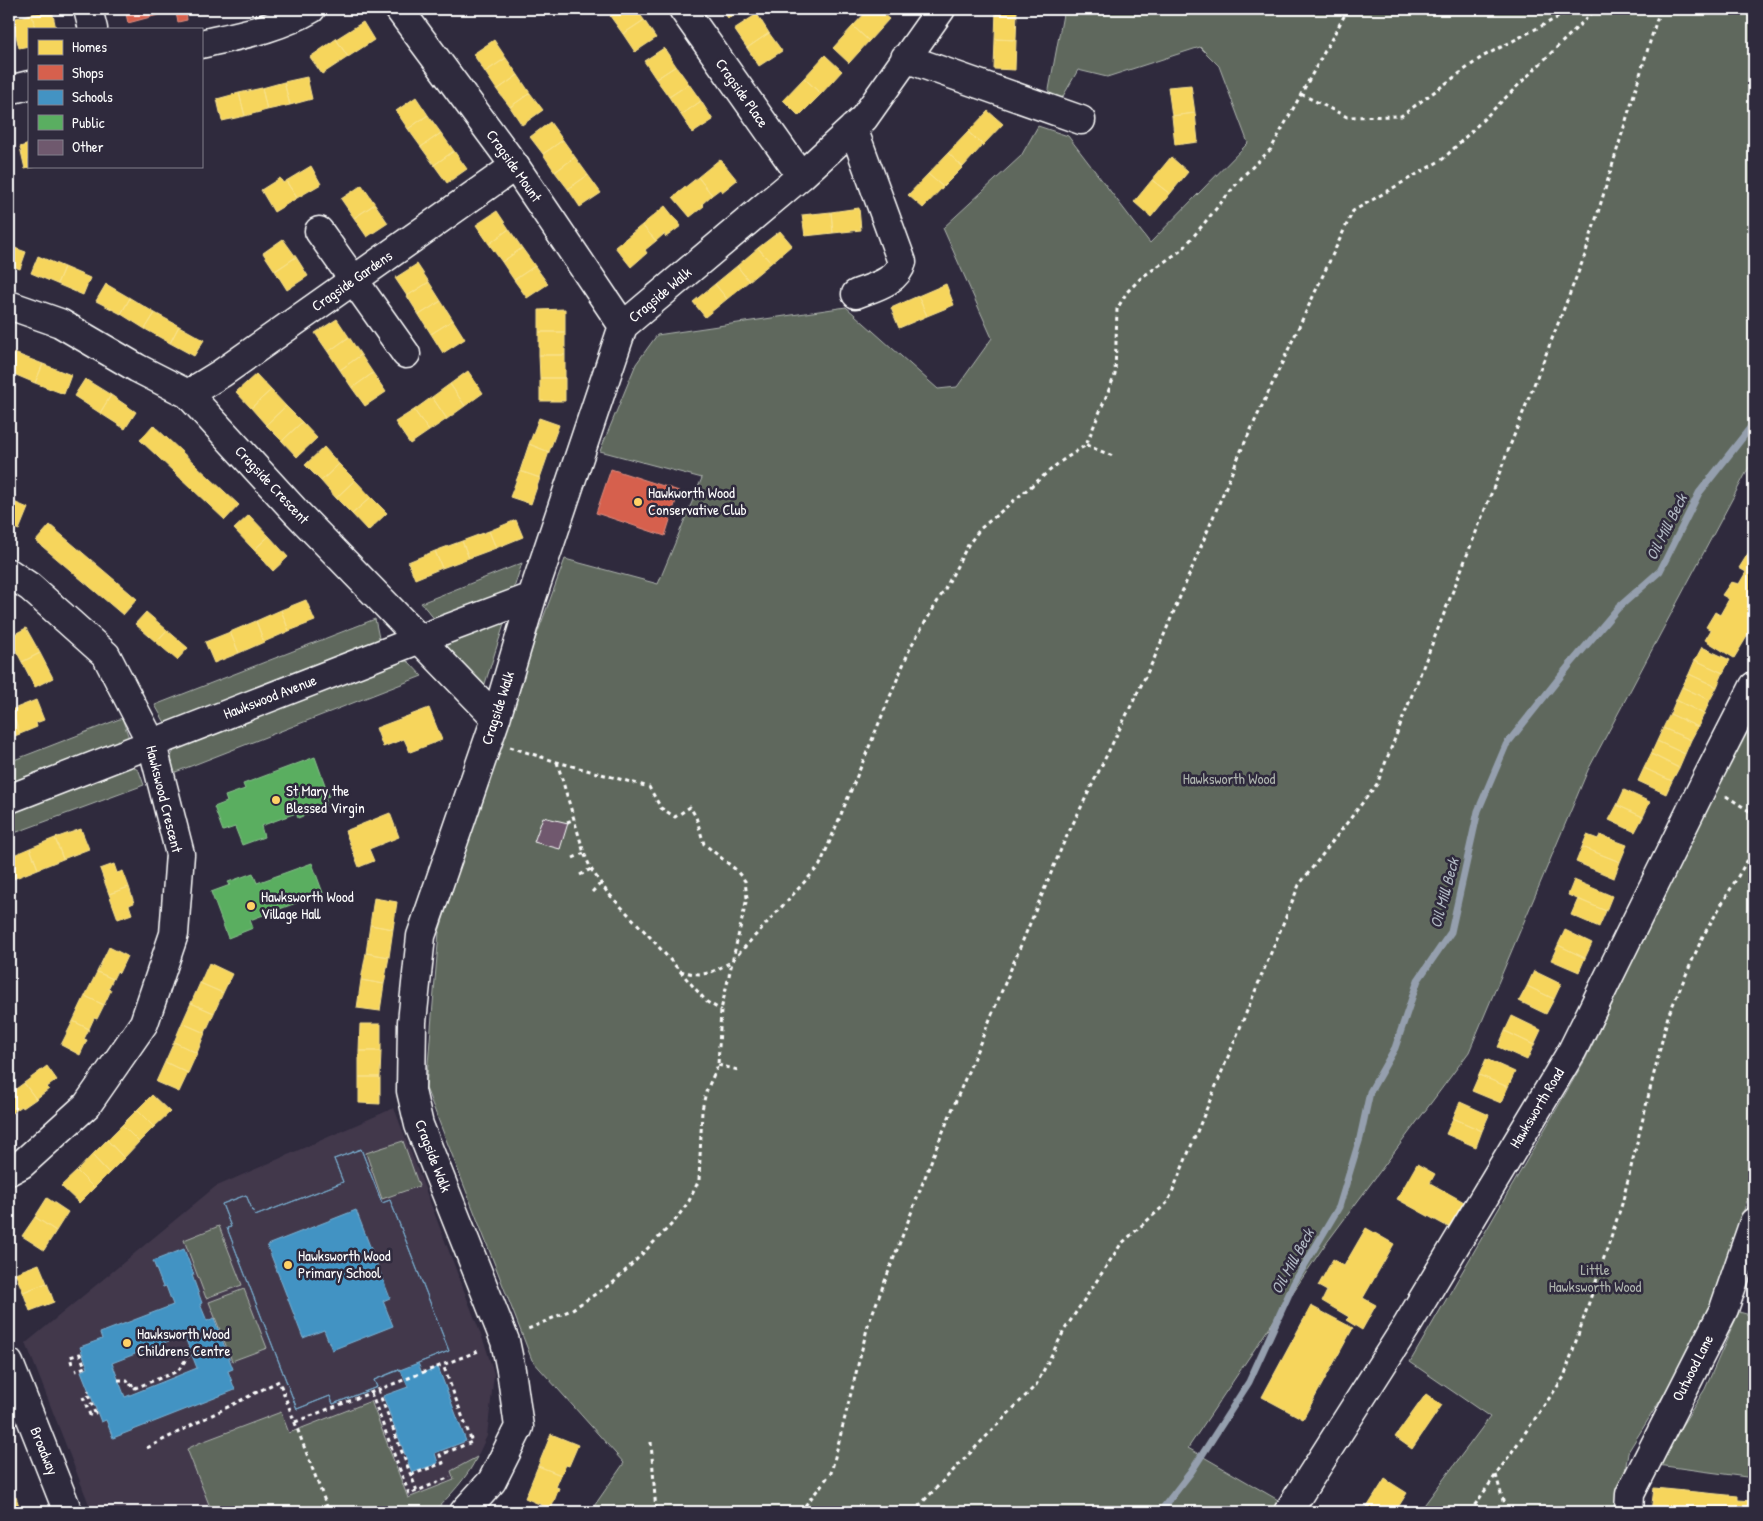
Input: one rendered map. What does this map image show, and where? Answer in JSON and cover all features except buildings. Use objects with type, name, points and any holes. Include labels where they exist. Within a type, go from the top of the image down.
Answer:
[{"type":"street","points":[[88,9],[93,28]]},
{"type":"street","points":[[202,44],[265,29],[298,17],[311,9]]},
{"type":"street","name":"Cragside Mount","points":[[399,9],[515,166],[623,326]]},
{"type":"street","name":"Cragside Place","points":[[683,9],[801,176]]},
{"type":"street","name":"Cragside Walk","points":[[464,1512],[492,1481],[519,1427],[511,1370],[495,1344],[419,1125],[412,1091],[412,1022],[421,936],[492,729],[532,597],[623,326],[801,176],[864,118],[941,9]]},
{"type":"street","points":[[905,58],[1081,120]]},
{"type":"street","points":[[9,90],[28,85]]},
{"type":"street","points":[[853,128],[902,262],[899,272],[890,280],[856,294]]},
{"type":"street","name":"Cragside Gardens","points":[[188,394],[222,373],[515,166]]},
{"type":"street","points":[[319,231],[406,354]]},
{"type":"street","name":"Cragside Crescent","points":[[9,305],[60,323],[138,368],[188,394],[297,513],[420,638],[492,729]]},
{"type":"street","name":"Hawkswood Crescent","points":[[9,573],[30,587],[106,655],[152,744],[180,854],[174,934],[144,1023],[87,1105],[22,1164],[9,1171]]},
{"type":"street","name":"Hawkswood Avenue","points":[[9,799],[420,638],[532,597]]},
{"type":"street","name":"Hawksworth Road","points":[[1288,1512],[1408,1324],[1572,1051],[1754,686]]},
{"type":"street","name":"Outwood Lane","points":[[1629,1512],[1630,1494],[1724,1309],[1754,1222]]},
{"type":"street","name":"Broadway","points":[[9,1362],[62,1467],[68,1512]]},
{"type":"path","points":[[680,971],[699,976],[713,972],[731,962],[820,865],[911,646],[945,589],[968,545],[980,529],[1060,462],[1086,445],[1115,375],[1117,309],[1120,303],[1127,292],[1142,277],[1183,249],[1243,176],[1270,149],[1348,9]]},
{"type":"path","points":[[1301,94],[1347,117],[1401,116],[1482,57],[1574,9]]},
{"type":"path","points":[[800,1512],[831,1473],[868,1325],[937,1146],[1064,842],[1154,659],[1240,453],[1353,211],[1443,159],[1596,9]]},
{"type":"path","points":[[913,1512],[1036,1385],[1065,1329],[1121,1244],[1168,1202],[1299,886],[1377,784],[1585,255],[1660,9]]},
{"type":"path","points":[[1086,445],[1113,456]]},
{"type":"path","points":[[295,1422],[495,1344],[571,1310],[614,1282],[674,1222],[689,1201],[699,1180],[702,1110],[706,1092],[718,1065],[720,1010],[747,898],[745,881],[736,869],[704,844],[696,817],[690,807],[674,817],[661,808],[649,787],[557,762],[492,729]]},
{"type":"path","points":[[557,762],[584,854],[600,884],[707,1002],[720,1010]]},
{"type":"path","points":[[1705,782],[1754,814]]},
{"type":"path","points":[[567,822],[575,819]]},
{"type":"path","points":[[1470,1512],[1564,1377],[1622,1204],[1668,1016],[1702,936],[1754,849]]},
{"type":"path","points":[[573,858],[584,854]]},
{"type":"path","points":[[580,874],[591,869]]},
{"type":"path","points":[[592,892],[600,884]]},
{"type":"path","points":[[718,1065],[738,1070]]},
{"type":"path","points":[[118,1380],[127,1380],[130,1386],[134,1384],[135,1388],[179,1373],[191,1352]]},
{"type":"path","points":[[72,1364],[70,1357],[80,1354],[85,1367],[75,1371]]},
{"type":"path","points":[[411,1475],[444,1463],[440,1455],[472,1442],[442,1365]]},
{"type":"path","points":[[147,1448],[279,1382],[329,1512]]},
{"type":"path","points":[[378,1390],[417,1491]]},
{"type":"path","points":[[83,1397],[90,1415],[95,1413],[86,1392],[89,1391]]},
{"type":"path","points":[[371,1392],[409,1494],[450,1477]]},
{"type":"path","points":[[651,1442],[656,1512]]},
{"type":"path","points":[[1496,1475],[1506,1512]]},
{"type":"shaded area","name":"Hawksworth Wood Primary School","points":[[394,1108],[486,1348],[494,1374],[487,1436],[471,1470],[448,1498],[433,1512],[92,1512],[26,1343],[215,1187]]},
{"type":"green space","name":"Hawksworth Wood","points":[[1064,9],[1754,9],[1754,458],[1588,770],[1469,1052],[1322,1249],[1188,1448],[1299,1512],[590,1512],[624,1463],[532,1360],[426,1088],[439,932],[503,726],[565,559],[658,584],[702,478],[600,451],[636,364],[657,335],[846,307],[938,389],[957,387],[992,338],[943,228],[1021,156],[1038,126],[1068,136],[1150,243],[1248,143],[1219,66],[1200,47],[1107,77],[1078,70],[1062,98],[1048,95]]},
{"type":"green space","points":[[522,563],[515,585],[508,596],[437,622],[421,603]]},
{"type":"green space","points":[[506,618],[482,693],[442,646],[446,641]]},
{"type":"green space","points":[[375,619],[379,638],[375,645],[169,726],[155,705]]},
{"type":"green space","points":[[400,659],[409,662],[422,676],[173,773],[171,756],[176,747]]},
{"type":"green space","points":[[122,718],[129,738],[9,787],[9,762]]},
{"type":"green space","name":"Little Hawksworth Wood","points":[[1754,719],[1754,1178],[1709,1322],[1628,1452],[1619,1512],[1419,1512],[1490,1417],[1410,1362],[1586,1058],[1707,806]]},
{"type":"green space","points":[[131,765],[139,771],[144,785],[9,835],[9,811]]},
{"type":"green space","points":[[403,1141],[419,1186],[382,1199],[366,1153]]},
{"type":"green space","points":[[219,1226],[242,1285],[206,1298],[184,1240]]},
{"type":"green space","points":[[244,1289],[267,1348],[232,1361],[209,1302]]},
{"type":"green space","points":[[1739,1312],[1754,1316],[1754,1478],[1657,1465],[1705,1389]]},
{"type":"green space","points":[[371,1401],[408,1498],[454,1480],[451,1471],[477,1457],[458,1486],[433,1512],[212,1512],[187,1449],[281,1412],[289,1433]]},
{"type":"waterway","name":"Oil Mill Beck","points":[[1160,1512],[1191,1472],[1249,1382],[1294,1283],[1339,1207],[1360,1138],[1370,1092],[1395,1048],[1418,980],[1451,932],[1478,811],[1506,745],[1618,608],[1660,571],[1699,493],[1754,423]]},
{"type":"place","name":"Hawkworth Wood Conservative Club","points":[[638,502]]},
{"type":"place","name":"St Mary the Blessed Virgin","points":[[276,800]]},
{"type":"place","name":"Hawksworth Wood Village Hall","points":[[251,906]]},
{"type":"place","name":"Hawksworth Wood Primary School","points":[[288,1265]]},
{"type":"place","name":"Hawksworth Wood Childrens Centre","points":[[127,1343]]}]
